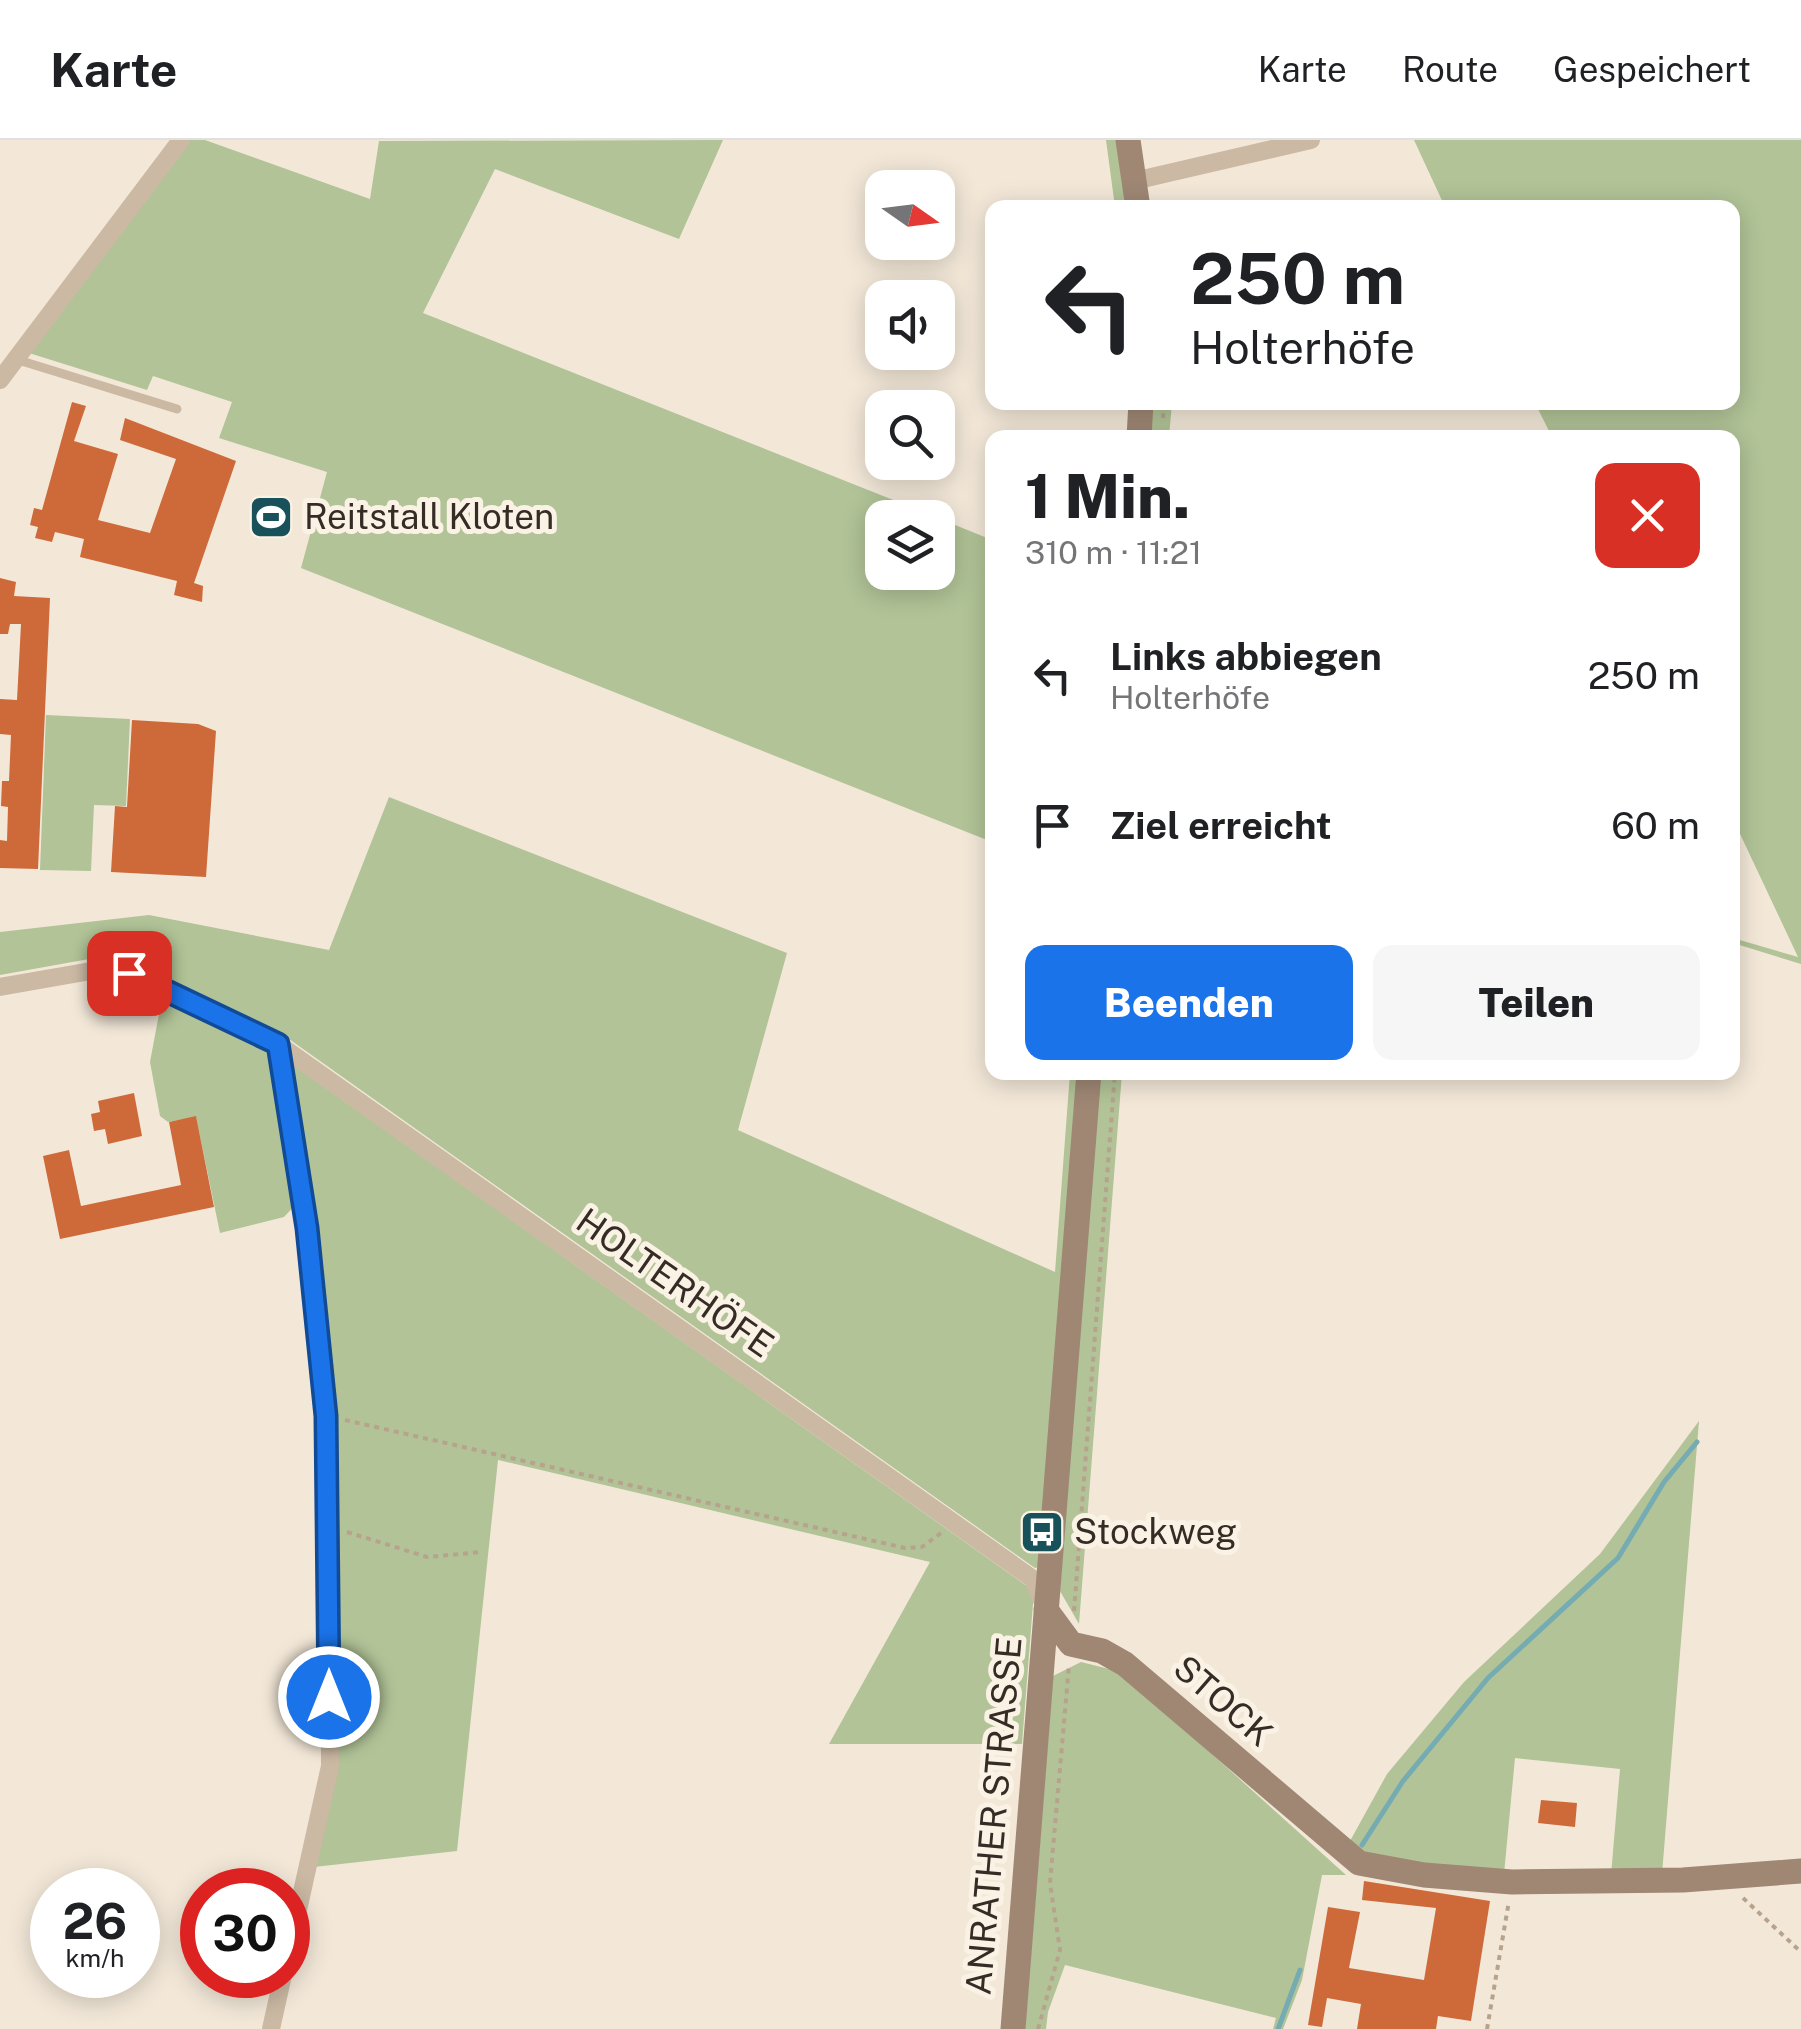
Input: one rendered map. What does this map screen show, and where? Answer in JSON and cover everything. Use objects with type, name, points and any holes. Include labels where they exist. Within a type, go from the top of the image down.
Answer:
[{"type":"main road","points":[[1128,140],[1137,200]]},
{"type":"main road","points":[[1071,1644],[1042,1596],[1087,1080]]},
{"type":"main road","name":"ANRATHER STRASSE","points":[[1012,2029],[1042,1596]]},
{"type":"main road","name":"STOCK","points":[[1071,1644],[1106,1653],[1132,1669],[1356,1861],[1512,1882]]},
{"type":"main road","points":[[1512,1882],[1721,1878],[1801,1871]]},
{"type":"street","points":[[0,380],[181,140]]},
{"type":"street","points":[[1134,181],[1311,140]]},
{"type":"street","name":"HOLTERHÖFE","points":[[0,987],[91,971],[129,973],[278,1044],[950,1522],[1042,1596]]},
{"type":"street","points":[[278,1044],[307,1228],[326,1416],[330,1766],[307,1868]]},
{"type":"street","points":[[271,2029],[278,1998]]},
{"type":"lane","points":[[16,359],[176,409]]},
{"type":"path","points":[[1038,2029],[1060,1950],[1050,1883],[1114,1080]]},
{"type":"path","points":[[326,1416],[905,1548],[931,1543],[950,1522]]},
{"type":"path","points":[[329,1525],[417,1556],[482,1552]]},
{"type":"path","points":[[1721,1878],[1801,1952]]},
{"type":"path","points":[[1486,2029],[1512,1882]]},
{"type":"green space","points":[[188,140],[205,140],[370,199],[379,141],[723,140],[679,239],[495,169],[423,313],[893,500],[865,500],[865,590],[955,590],[955,525],[985,537],[985,839],[301,568],[327,472],[219,438],[232,402],[153,376],[147,390],[29,353]]},
{"type":"green space","points":[[1106,140],[1121,140],[1130,200],[1114,200]]},
{"type":"green space","points":[[1414,140],[1801,140],[1801,964],[1740,945],[1740,940],[1798,957],[1740,834],[1740,430],[1548,430],[1538,410],[1740,410],[1740,200],[1442,200]]},
{"type":"green space","points":[[1148,410],[1171,410],[1170,430],[1146,430]]},
{"type":"green space","points":[[46,715],[130,719],[126,806],[94,805],[91,871],[40,870]]},
{"type":"green space","points":[[389,797],[787,953],[738,1130],[1055,1272],[1069,1080],[1079,1080],[1039,1567],[1035,1568],[289,1039],[117,954],[0,975],[0,932],[149,915],[329,950]]},
{"type":"green space","points":[[162,998],[270,1049],[297,1203],[284,1217],[220,1233],[196,1117],[168,1122],[160,1116],[150,1062]]},
{"type":"green space","points":[[286,1060],[1034,1591],[1022,1744],[829,1744],[930,1562],[498,1460],[457,1851],[314,1867],[336,1766],[335,1466]]},
{"type":"green space","points":[[1097,1080],[1121,1080],[1079,1624],[1060,1591]]},
{"type":"green space","points":[[1699,1421],[1662,1874],[1611,1875],[1620,1769],[1515,1758],[1504,1874],[1364,1856],[1350,1841],[1387,1774],[1464,1682],[1600,1554]]},
{"type":"green space","points":[[1081,1662],[1121,1672],[1346,1875],[1322,1875],[1302,1980],[1283,2029],[1273,2029],[1276,2018],[1065,1965],[1046,2029],[1025,2029],[1053,1676]]},
{"type":"building","points":[[72,402],[86,406],[74,441],[118,454],[98,520],[150,533],[176,459],[120,440],[125,418],[236,461],[194,583],[203,586],[202,602],[174,595],[177,581],[80,557],[84,539],[55,532],[52,542],[35,538],[38,527],[30,525],[34,508],[42,510]]},
{"type":"building","points":[[0,578],[16,582],[14,596],[50,598],[38,869],[0,868],[0,840],[7,841],[8,807],[1,806],[2,781],[9,781],[11,735],[0,734],[0,699],[17,700],[21,624],[10,624],[8,634],[0,634]]},
{"type":"building","points":[[132,720],[198,724],[216,731],[206,877],[111,872],[115,806],[127,807]]},
{"type":"building","points":[[134,1093],[142,1136],[108,1144],[105,1129],[94,1131],[91,1114],[100,1112],[98,1101]]},
{"type":"building","points":[[196,1116],[214,1207],[60,1239],[43,1156],[69,1150],[81,1206],[181,1185],[169,1122]]},
{"type":"building","points":[[1541,1800],[1577,1803],[1575,1827],[1538,1823]]},
{"type":"building","points":[[1364,1881],[1490,1901],[1471,2021],[1438,2016],[1436,2029],[1357,2029],[1361,2004],[1327,1998],[1322,2027],[1308,2025],[1328,1907],[1360,1912],[1349,1968],[1424,1980],[1436,1908],[1362,1900]]},
{"type":"waterway","points":[[1362,1845],[1403,1781],[1488,1678],[1618,1558],[1664,1482],[1697,1442]]},
{"type":"waterway","points":[[1278,2029],[1300,1970]]},
{"type":"place","name":"Reitstall Kloten","points":[[271,517]]},
{"type":"place","name":"Stockweg","points":[[1042,1532]]},
{"type":"route","points":[[129,973],[278,1044],[307,1228],[326,1416],[329,1697]]}]
